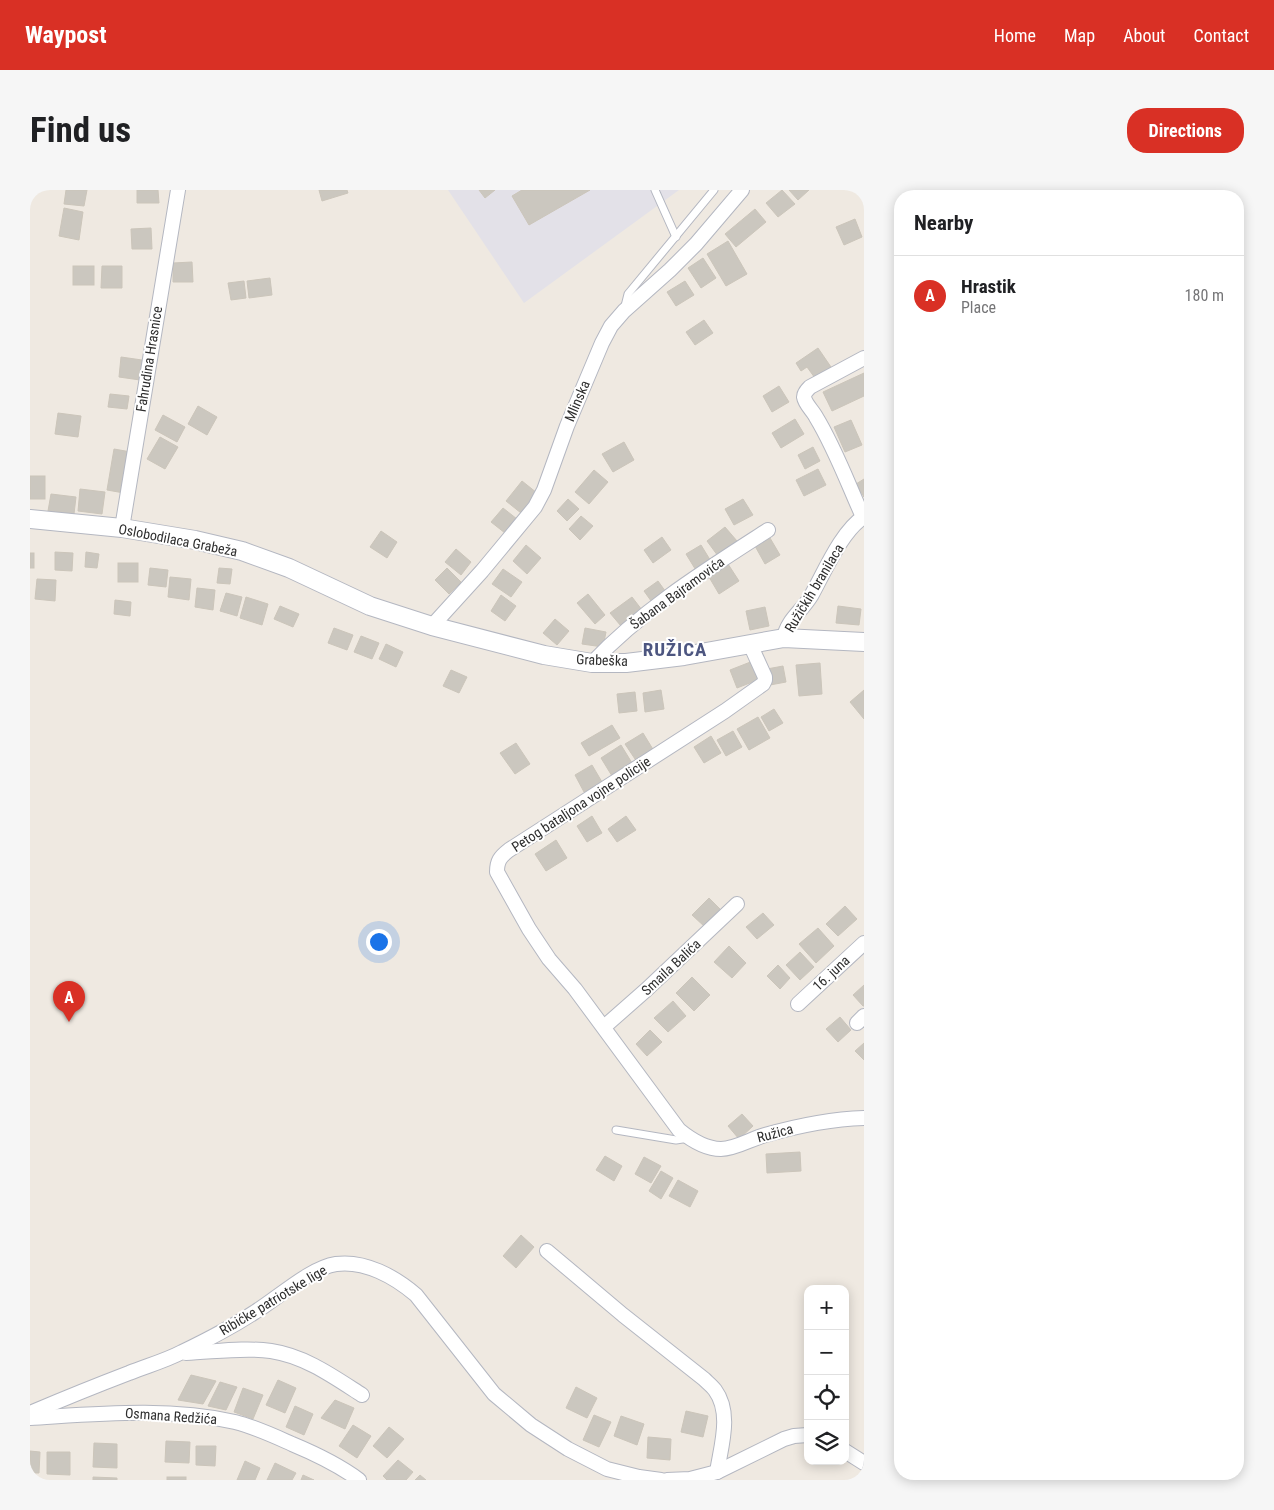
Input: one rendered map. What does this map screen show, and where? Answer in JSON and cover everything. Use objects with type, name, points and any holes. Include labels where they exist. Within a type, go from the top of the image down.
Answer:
[{"type":"street","name":"Fahrudina Hrasnice","points":[[122,528],[178,190]]},
{"type":"street","name":"Mlinska","points":[[432,626],[482,571],[535,507],[544,490],[567,426],[611,326],[624,311],[696,244],[742,190]]},
{"type":"street","points":[[863,517],[843,470],[817,418],[804,397],[805,392],[810,387],[864,358]]},
{"type":"street","name":"Ružičkih branilaca","points":[[784,638],[786,628],[809,598],[838,547],[854,525],[863,517]]},
{"type":"street","name":"Oslobodilaca Grabeža","points":[[30,518],[122,528],[195,540],[242,551],[289,568],[370,606],[432,626]]},
{"type":"street","name":"Šabana Bajramovića","points":[[592,663],[618,636],[662,601],[768,530]]},
{"type":"street","name":"Grabeška","points":[[432,626],[544,654],[592,663],[626,663],[684,656],[784,638],[864,642]]},
{"type":"street","name":"Petog bataljona vojne policije","points":[[689,1138],[680,1130],[604,1027],[549,959],[529,929],[497,872],[497,864],[499,858],[763,684],[765,677],[750,644]]},
{"type":"street","name":"Smaila Balića","points":[[604,1027],[737,904]]},
{"type":"street","name":"16. juna","points":[[798,1004],[864,942]]},
{"type":"street","name":"Ružica","points":[[689,1138],[721,1149],[810,1124],[849,1118],[864,1118]]},
{"type":"street","points":[[547,1251],[715,1390],[724,1411],[724,1430],[717,1472]]},
{"type":"street","name":"Ribićke patriotske lige","points":[[30,1414],[69,1396],[180,1353],[256,1312],[322,1268],[338,1263],[358,1265],[385,1274],[403,1284],[416,1295],[494,1394],[531,1425],[568,1449],[607,1469],[661,1480]]},
{"type":"street","points":[[180,1353],[244,1350],[284,1354],[323,1371],[362,1395]]},
{"type":"street","name":"Osmana Redžića","points":[[30,1418],[124,1412],[211,1417],[238,1423],[273,1435],[318,1455],[359,1480]]},
{"type":"street","points":[[667,1480],[690,1479],[717,1472],[784,1439],[804,1435]]},
{"type":"street","points":[[849,1454],[864,1463]]},
{"type":"lane","points":[[656,190],[676,237]]},
{"type":"lane","points":[[624,311],[624,303],[628,294],[714,190]]},
{"type":"lane","points":[[616,1130],[676,1140],[689,1138]]},
{"type":"shaded area","points":[[448,190],[679,190],[524,303]]},
{"type":"building","points":[[66,190],[87,190],[84,206],[64,204]]},
{"type":"building","points":[[137,190],[158,190],[159,203],[137,203]]},
{"type":"building","points":[[319,190],[347,190],[348,193],[322,201]]},
{"type":"building","points":[[479,190],[495,190],[485,198]]},
{"type":"building","points":[[522,190],[590,190],[529,225],[512,196]]},
{"type":"building","points":[[782,190],[795,204],[778,217],[766,203]]},
{"type":"building","points":[[789,190],[809,190],[798,200]]},
{"type":"building","points":[[64,208],[83,212],[79,240],[59,236]]},
{"type":"building","points":[[755,209],[766,222],[736,247],[725,234]]},
{"type":"building","points":[[855,219],[862,237],[844,245],[836,227]]},
{"type":"building","points":[[151,228],[152,249],[132,249],[131,229]]},
{"type":"building","points":[[728,241],[747,274],[726,286],[707,254]]},
{"type":"building","points":[[703,258],[716,278],[701,288],[688,268]]},
{"type":"building","points":[[192,262],[193,282],[173,282],[173,263]]},
{"type":"building","points":[[73,266],[94,266],[94,285],[73,285]]},
{"type":"building","points":[[102,266],[122,266],[122,288],[101,288]]},
{"type":"building","points":[[270,278],[272,295],[249,298],[247,281]]},
{"type":"building","points":[[244,281],[246,298],[231,300],[228,283]]},
{"type":"building","points":[[685,281],[694,295],[676,306],[667,292]]},
{"type":"building","points":[[704,320],[713,333],[695,345],[686,332]]},
{"type":"building","points":[[818,348],[831,367],[815,378],[807,367],[801,371],[796,363]]},
{"type":"building","points":[[121,357],[142,360],[140,380],[119,377]]},
{"type":"building","points":[[864,373],[864,396],[832,411],[823,392]]},
{"type":"building","points":[[779,386],[789,402],[772,412],[763,396]]},
{"type":"building","points":[[110,394],[129,396],[127,409],[108,407]]},
{"type":"building","points":[[198,406],[217,417],[207,435],[188,424]]},
{"type":"building","points":[[58,413],[81,416],[78,437],[55,434]]},
{"type":"building","points":[[163,415],[185,427],[177,442],[155,430]]},
{"type":"building","points":[[795,419],[804,434],[781,448],[772,433]]},
{"type":"building","points":[[851,420],[862,445],[845,452],[834,427]]},
{"type":"building","points":[[160,437],[178,447],[165,469],[147,459]]},
{"type":"building","points":[[624,442],[634,460],[613,472],[602,454]]},
{"type":"building","points":[[813,447],[820,461],[805,469],[798,455]]},
{"type":"building","points":[[114,449],[131,452],[124,493],[107,490]]},
{"type":"building","points":[[818,469],[826,485],[804,496],[796,480]]},
{"type":"building","points":[[594,470],[608,482],[589,504],[575,492]]},
{"type":"building","points":[[30,476],[45,476],[45,499],[30,499]]},
{"type":"building","points":[[864,479],[864,497],[856,484]]},
{"type":"building","points":[[522,481],[537,493],[521,513],[506,501]]},
{"type":"building","points":[[80,489],[105,492],[102,514],[78,511]]},
{"type":"building","points":[[51,494],[76,497],[74,514],[48,511]]},
{"type":"building","points":[[568,499],[579,509],[567,521],[557,511]]},
{"type":"building","points":[[743,499],[753,515],[734,525],[725,509]]},
{"type":"building","points":[[503,508],[517,519],[505,533],[491,522]]},
{"type":"building","points":[[581,516],[593,526],[580,540],[569,529]]},
{"type":"building","points":[[725,527],[737,541],[718,556],[707,541]]},
{"type":"building","points":[[381,531],[397,542],[387,558],[370,547]]},
{"type":"building","points":[[662,537],[671,550],[653,563],[644,550]]},
{"type":"building","points":[[770,538],[780,555],[765,564],[755,546]]},
{"type":"building","points":[[526,545],[541,558],[527,574],[513,561]]},
{"type":"building","points":[[701,545],[712,563],[697,572],[686,554]]},
{"type":"building","points":[[456,549],[471,562],[461,575],[445,562]]},
{"type":"building","points":[[55,552],[73,553],[72,571],[55,570]]},
{"type":"building","points":[[86,552],[99,554],[97,568],[85,567]]},
{"type":"building","points":[[30,553],[34,553],[34,568],[30,568]]},
{"type":"building","points":[[118,563],[138,563],[138,582],[118,582]]},
{"type":"building","points":[[728,564],[739,581],[719,594],[709,577]]},
{"type":"building","points":[[150,568],[168,570],[166,587],[148,585]]},
{"type":"building","points":[[219,568],[232,569],[230,584],[217,583]]},
{"type":"building","points":[[447,568],[461,582],[449,594],[435,580]]},
{"type":"building","points":[[503,569],[522,582],[511,597],[492,584]]},
{"type":"building","points":[[170,577],[191,579],[189,600],[168,597]]},
{"type":"building","points":[[37,579],[56,580],[55,601],[35,599]]},
{"type":"building","points":[[658,581],[668,595],[654,605],[644,591]]},
{"type":"building","points":[[197,588],[215,590],[213,610],[195,607]]},
{"type":"building","points":[[226,593],[242,597],[237,616],[220,611]]},
{"type":"building","points":[[588,594],[605,615],[595,624],[577,603]]},
{"type":"building","points":[[501,595],[516,606],[505,621],[491,611]]},
{"type":"building","points":[[246,597],[268,604],[262,625],[240,618]]},
{"type":"building","points":[[632,597],[642,610],[621,626],[610,613]]},
{"type":"building","points":[[115,600],[131,602],[130,616],[114,614]]},
{"type":"building","points":[[280,606],[299,614],[293,627],[274,619]]},
{"type":"building","points":[[838,606],[861,609],[859,625],[836,623]]},
{"type":"building","points":[[765,607],[769,626],[750,630],[746,611]]},
{"type":"building","points":[[555,619],[569,631],[557,645],[543,633]]},
{"type":"building","points":[[334,628],[353,635],[347,650],[328,643]]},
{"type":"building","points":[[585,628],[606,632],[603,647],[582,644]]},
{"type":"building","points":[[361,636],[379,643],[372,659],[354,652]]},
{"type":"building","points":[[386,644],[403,652],[396,667],[379,659]]},
{"type":"building","points":[[753,661],[760,679],[737,688],[730,670]]},
{"type":"building","points":[[820,663],[822,694],[799,696],[796,665]]},
{"type":"building","points":[[783,666],[786,682],[770,685],[767,669]]},
{"type":"building","points":[[451,670],[467,677],[459,693],[443,686]]},
{"type":"building","points":[[661,690],[664,709],[645,712],[643,693]]},
{"type":"building","points":[[864,690],[864,719],[850,702]]},
{"type":"building","points":[[635,692],[637,711],[619,713],[617,694]]},
{"type":"building","points":[[774,709],[783,723],[769,731],[761,717]]},
{"type":"building","points":[[758,717],[770,738],[749,750],[737,729]]},
{"type":"building","points":[[612,725],[620,738],[589,756],[581,743]]},
{"type":"building","points":[[733,731],[742,747],[726,756],[717,740]]},
{"type":"building","points":[[643,733],[654,751],[637,762],[625,744]]},
{"type":"building","points":[[711,736],[721,753],[704,763],[694,747]]},
{"type":"building","points":[[516,743],[530,764],[515,774],[500,753]]},
{"type":"building","points":[[621,745],[632,763],[612,776],[601,758]]},
{"type":"building","points":[[592,765],[602,782],[584,792],[575,775]]},
{"type":"building","points":[[592,816],[602,833],[587,842],[577,826]]},
{"type":"building","points":[[626,816],[636,830],[617,842],[608,829]]},
{"type":"building","points":[[556,840],[567,858],[546,871],[535,854]]},
{"type":"building","points":[[709,898],[722,911],[705,927],[692,915]]},
{"type":"building","points":[[845,906],[857,919],[838,936],[826,924]]},
{"type":"building","points":[[763,913],[774,925],[757,939],[746,927]]},
{"type":"building","points":[[818,928],[834,946],[816,963],[799,944]]},
{"type":"building","points":[[729,946],[746,963],[732,978],[714,962]]},
{"type":"building","points":[[800,952],[814,967],[800,980],[786,965]]},
{"type":"building","points":[[778,965],[790,978],[780,989],[767,976]]},
{"type":"building","points":[[692,977],[710,995],[694,1011],[676,993]]},
{"type":"building","points":[[864,985],[864,1006],[863,1006],[853,995]]},
{"type":"building","points":[[673,1001],[686,1016],[668,1032],[654,1018]]},
{"type":"building","points":[[840,1017],[851,1030],[838,1042],[826,1029]]},
{"type":"building","points":[[650,1030],[662,1042],[647,1056],[636,1044]]},
{"type":"building","points":[[864,1043],[864,1060],[855,1051]]},
{"type":"building","points":[[742,1114],[753,1126],[739,1139],[728,1126]]},
{"type":"building","points":[[800,1152],[801,1171],[767,1173],[766,1154]]},
{"type":"building","points":[[605,1156],[622,1166],[614,1181],[596,1170]]},
{"type":"building","points":[[644,1157],[661,1166],[651,1183],[635,1174]]},
{"type":"building","points":[[661,1171],[673,1178],[661,1199],[649,1191]]},
{"type":"building","points":[[678,1180],[698,1191],[690,1207],[669,1196]]},
{"type":"building","points":[[521,1235],[534,1247],[516,1268],[503,1256]]},
{"type":"building","points":[[191,1375],[216,1381],[203,1404],[178,1400]]},
{"type":"building","points":[[278,1380],[296,1388],[285,1413],[266,1405]]},
{"type":"building","points":[[220,1382],[237,1387],[226,1410],[208,1406]]},
{"type":"building","points":[[576,1387],[597,1398],[587,1418],[566,1408]]},
{"type":"building","points":[[243,1388],[263,1395],[253,1419],[234,1412]]},
{"type":"building","points":[[335,1400],[354,1408],[345,1429],[321,1418]]},
{"type":"building","points":[[295,1406],[313,1414],[304,1435],[286,1427]]},
{"type":"building","points":[[686,1411],[708,1416],[703,1437],[681,1432]]},
{"type":"building","points":[[594,1415],[611,1422],[599,1447],[583,1440]]},
{"type":"building","points":[[621,1416],[644,1424],[637,1445],[614,1436]]},
{"type":"building","points":[[353,1425],[371,1436],[357,1458],[339,1446]]},
{"type":"building","points":[[389,1427],[404,1439],[387,1458],[373,1446]]},
{"type":"building","points":[[648,1437],[671,1439],[670,1460],[647,1458]]},
{"type":"building","points":[[166,1441],[190,1442],[189,1463],[165,1462]]},
{"type":"building","points":[[94,1443],[117,1444],[117,1468],[93,1467]]},
{"type":"building","points":[[196,1446],[216,1446],[215,1466],[196,1465]]},
{"type":"building","points":[[30,1451],[40,1452],[39,1473],[30,1473]]},
{"type":"building","points":[[47,1452],[70,1452],[70,1475],[47,1474]]},
{"type":"building","points":[[398,1460],[413,1472],[406,1480],[387,1480],[383,1476]]},
{"type":"building","points":[[245,1461],[260,1468],[255,1480],[237,1480]]},
{"type":"building","points":[[275,1463],[296,1473],[292,1480],[267,1480]]},
{"type":"building","points":[[303,1475],[314,1480],[301,1480]]},
{"type":"building","points":[[420,1475],[426,1480],[415,1480]]},
{"type":"building","points":[[93,1477],[117,1478],[117,1480],[93,1480]]},
{"type":"building","points":[[167,1477],[186,1477],[186,1480],[167,1480]]},
{"type":"place","name":"Hrastik","points":[[69,1022]]},
{"type":"district","name":"RUŽICA","points":[[675,649]]}]
